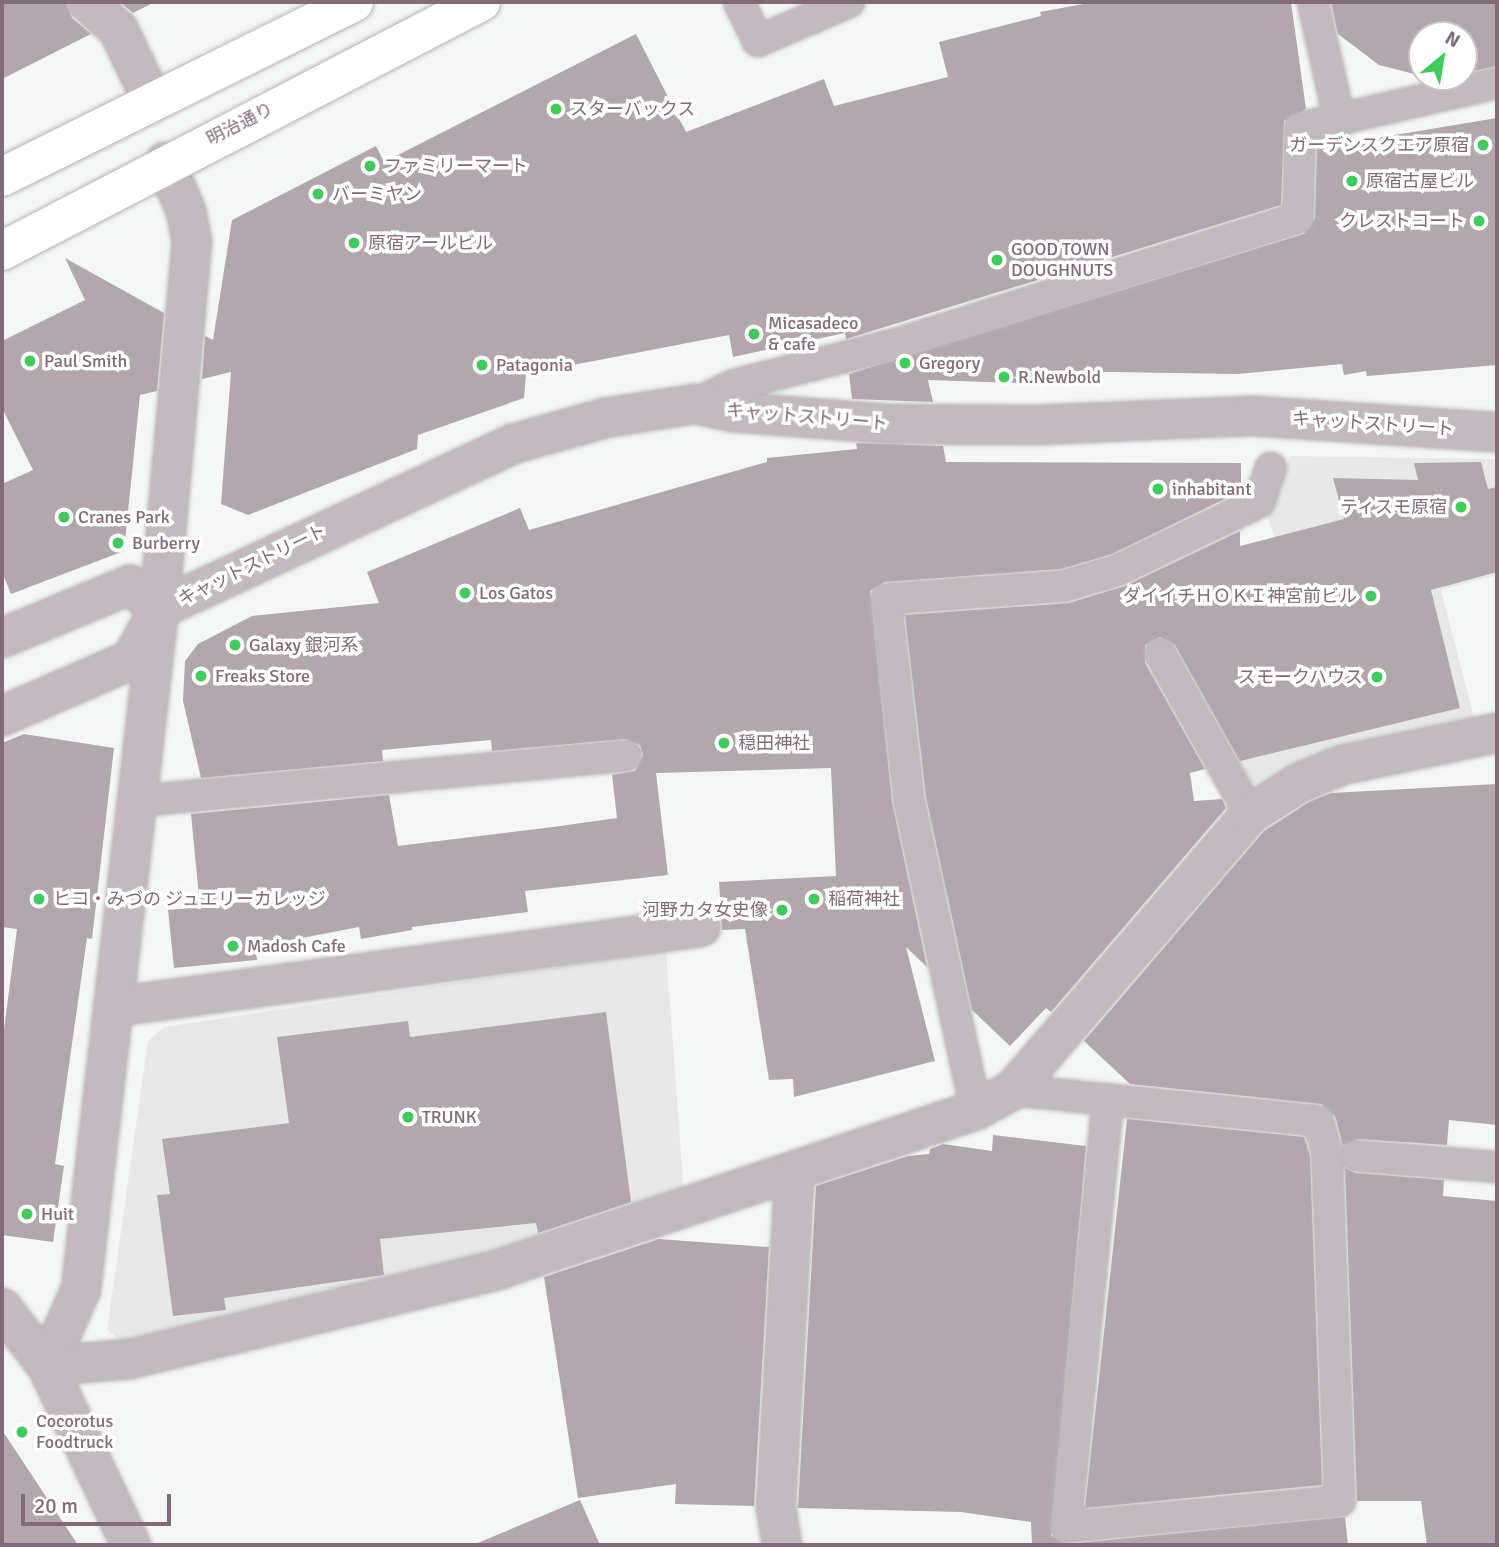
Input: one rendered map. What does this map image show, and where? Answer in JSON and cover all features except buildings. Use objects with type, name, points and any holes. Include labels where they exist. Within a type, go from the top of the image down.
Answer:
[{"type":"main road","points":[[2,177],[354,2]]},
{"type":"main road","name":"明治通り","points":[[2,251],[165,162],[481,2]]},
{"type":"street","points":[[87,2],[118,29],[153,102]]},
{"type":"street","points":[[47,1366],[81,1289],[159,609],[192,241],[186,211],[165,162]]},
{"type":"street","name":"キャットストリート","points":[[2,716],[131,660],[159,609],[513,444],[605,418],[695,404],[732,412],[889,424],[1023,426],[1253,416],[1497,432]]},
{"type":"street","name":"キャットストリート","points":[[2,638],[130,585],[159,609]]},
{"type":"street","points":[[47,1366],[130,1359],[494,1271],[976,1110],[1013,1090],[1250,814],[1299,783],[1342,765],[1497,733]]},
{"type":"street","points":[[113,1007],[701,927]]},
{"type":"street","points":[[782,1545],[776,1506],[795,1171]]},
{"type":"street","points":[[2,1308],[47,1366],[131,1545]]},
{"type":"lane","points":[[739,2],[758,41],[849,2]]},
{"type":"lane","points":[[1313,2],[1340,122]]},
{"type":"lane","points":[[695,404],[734,385],[896,344],[1298,218],[1300,128],[1340,122],[1497,83]]},
{"type":"lane","points":[[976,1110],[909,800],[886,599],[1064,586],[1105,575],[1259,502],[1271,468]]},
{"type":"lane","points":[[1160,654],[1250,814]]},
{"type":"lane","points":[[136,801],[626,757]]},
{"type":"lane","points":[[1013,1090],[1318,1121],[1327,1153],[1340,1502],[1066,1527],[1108,1100]]},
{"type":"lane","points":[[1357,1156],[1497,1167]]},
{"type":"shaded area","points":[[1290,456],[1497,459],[1497,575],[1441,590],[1475,722],[1339,750],[1258,785],[1251,782],[1170,642],[1290,579],[1268,518]]},
{"type":"shaded area","name":"TRUNK","points":[[666,951],[684,1194],[487,1261],[128,1345],[107,1330],[148,1041],[164,1027]]},
{"type":"place","name":"スターバックス","points":[[556,109]]},
{"type":"place","name":"ガーデンスクエア原宿","points":[[1483,145]]},
{"type":"place","name":"ファミリーマート","points":[[370,166]]},
{"type":"place","name":"原宿古屋ビル","points":[[1352,181]]},
{"type":"place","name":"バーミヤン","points":[[318,194]]},
{"type":"place","name":"クレストコート","points":[[1479,221]]},
{"type":"place","name":"原宿アールビル","points":[[354,243]]},
{"type":"place","name":"GOOD TOWN DOUGHNUTS","points":[[997,260]]},
{"type":"place","name":"Micasadeco & cafe","points":[[754,334]]},
{"type":"place","name":"Paul Smith","points":[[30,361]]},
{"type":"place","name":"Gregory","points":[[905,363]]},
{"type":"place","name":"Patagonia","points":[[482,365]]},
{"type":"place","name":"R.Newbold","points":[[1004,377]]},
{"type":"place","name":"inhabitant","points":[[1158,489]]},
{"type":"place","name":"ティスモ原宿","points":[[1461,507]]},
{"type":"place","name":"Cranes Park","points":[[64,517]]},
{"type":"place","name":"Burberry","points":[[118,543]]},
{"type":"place","name":"Los Gatos","points":[[465,593]]},
{"type":"place","name":"ダイイチＨＯＫＩ神宮前ビル","points":[[1371,596]]},
{"type":"place","name":"Galaxy 銀河系","points":[[235,645]]},
{"type":"place","name":"Freaks Store","points":[[201,676]]},
{"type":"place","name":"スモークハウス","points":[[1377,677]]},
{"type":"place","name":"穏田神社","points":[[724,743]]},
{"type":"place","name":"ヒコ・みづの ジュエリーカレッジ","points":[[39,899]]},
{"type":"place","name":"稲荷神社","points":[[814,899]]},
{"type":"place","name":"河野カタ女史像","points":[[782,910]]},
{"type":"place","name":"Madosh Cafe","points":[[233,946]]},
{"type":"place","name":"TRUNK","points":[[408,1117]]},
{"type":"place","name":"Huit","points":[[27,1214]]},
{"type":"place","name":"Cocorotus Foodtruck","points":[[22,1432]]}]
